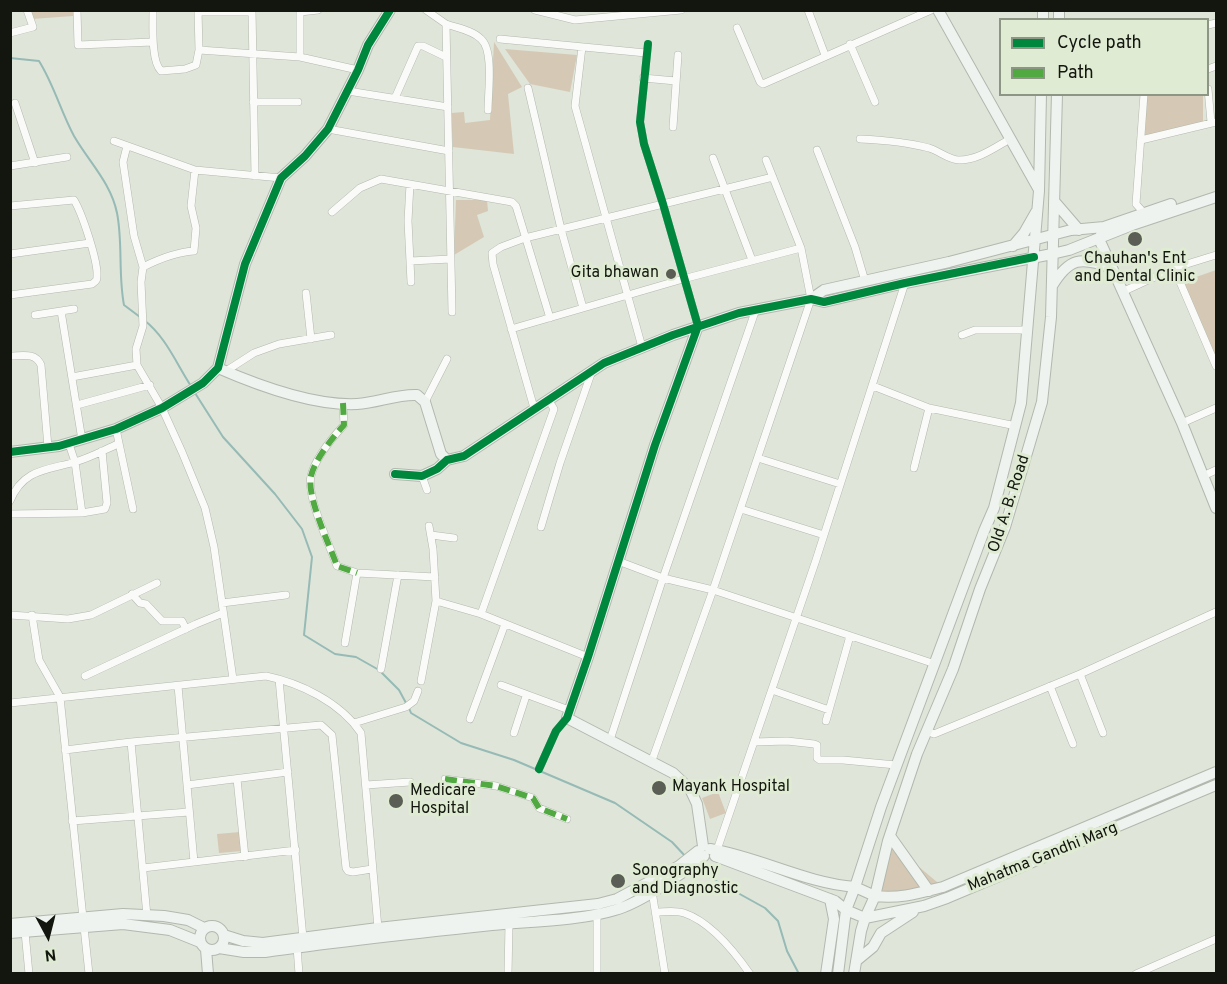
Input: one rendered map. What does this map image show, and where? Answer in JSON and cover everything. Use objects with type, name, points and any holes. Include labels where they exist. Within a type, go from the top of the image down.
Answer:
[{"type":"main road","points":[[10,452],[69,444],[116,429],[162,408],[222,369],[245,264],[282,178],[328,129],[368,45],[390,10]]},
{"type":"main road","points":[[938,10],[1040,191]]},
{"type":"main road","name":"Old A. B. Road","points":[[846,910],[896,765],[994,508],[1022,403],[1040,191],[1041,96]]},
{"type":"main road","name":"Old A. B. Road","points":[[865,918],[875,896],[890,836],[917,754],[953,669],[980,589],[1005,527],[1042,402],[1051,317],[1057,96]]},
{"type":"main road","points":[[811,299],[824,290],[1052,236],[1104,227],[1216,189]]},
{"type":"main road","points":[[395,474],[422,476],[437,469],[447,460],[464,456],[604,363],[739,312],[811,299],[824,302],[905,283],[1052,254],[1216,197]]},
{"type":"main road","points":[[1054,201],[1079,230]]},
{"type":"main road","points":[[1013,246],[1024,234],[1038,209]]},
{"type":"main road","points":[[1104,227],[1099,239],[1182,423],[1216,508]]},
{"type":"main road","points":[[1052,286],[1061,270],[1078,261],[1111,267]]},
{"type":"main road","points":[[698,326],[655,445],[568,714],[610,740],[673,773],[690,789],[697,804],[704,853]]},
{"type":"main road","points":[[222,369],[305,398],[343,404],[417,395],[425,402],[441,454],[447,460]]},
{"type":"main road","name":"Mahatma Gandhi Marg","points":[[875,896],[892,898],[929,891],[1216,772]]},
{"type":"main road","name":"Mahatma Gandhi Marg","points":[[865,918],[924,906],[1094,838],[1216,785]]},
{"type":"main road","points":[[890,836],[929,891]]},
{"type":"main road","points":[[704,853],[830,899],[846,910],[865,918],[854,974]]},
{"type":"main road","points":[[10,933],[123,914],[188,920],[204,928],[214,926],[224,935],[243,941],[300,942],[597,914],[616,910],[652,891],[704,853],[732,853],[833,885],[855,887],[875,896]]},
{"type":"main road","points":[[10,924],[83,922],[153,927],[170,930],[210,950],[219,948],[244,952],[265,952],[300,942],[378,928],[598,904],[617,899],[681,869]]},
{"type":"main road","points":[[833,885],[860,870]]},
{"type":"main road","points":[[826,974],[834,919],[830,899]]},
{"type":"main road","points":[[856,961],[873,947],[881,933],[924,906]]},
{"type":"main road","points":[[838,974],[846,910]]},
{"type":"main road","points":[[204,928],[200,936],[208,974]]},
{"type":"main road","points":[[219,948],[224,935]]},
{"type":"street","points":[[10,33],[33,27],[27,10]]},
{"type":"street","points":[[77,10],[78,45],[153,42]]},
{"type":"street","points":[[153,10],[153,42],[157,68],[161,71],[196,65],[199,50],[198,11],[252,11],[255,176]]},
{"type":"street","points":[[300,57],[300,11],[318,10]]},
{"type":"street","points":[[426,10],[446,24],[473,33],[483,40],[489,51],[488,110]]},
{"type":"street","points":[[535,10],[575,20],[681,10]]},
{"type":"street","points":[[808,10],[825,55]]},
{"type":"street","points":[[738,28],[762,83],[931,10]]},
{"type":"street","points":[[446,24],[452,312]]},
{"type":"street","points":[[500,39],[646,53]]},
{"type":"street","points":[[648,44],[640,122],[644,144],[698,326]]},
{"type":"street","points":[[850,44],[875,102]]},
{"type":"street","points":[[395,99],[418,46],[423,46],[446,57]]},
{"type":"street","points":[[582,47],[575,106],[642,347]]},
{"type":"street","points":[[199,50],[300,57],[358,70]]},
{"type":"street","points":[[673,126],[678,55]]},
{"type":"street","points":[[643,78],[676,81]]},
{"type":"street","points":[[528,88],[561,229],[583,308]]},
{"type":"street","points":[[348,91],[448,107]]},
{"type":"street","points":[[1141,140],[1214,122],[1209,94]]},
{"type":"street","points":[[1137,223],[1144,213],[1136,204],[1144,96]]},
{"type":"street","points":[[254,102],[298,102]]},
{"type":"street","points":[[15,104],[35,163]]},
{"type":"street","points":[[328,129],[449,151]]},
{"type":"street","points":[[860,138],[899,142],[931,149],[956,160],[972,159],[985,154],[1010,139]]},
{"type":"street","points":[[114,141],[195,170],[282,178]]},
{"type":"street","points":[[127,146],[123,162],[134,236],[143,267],[141,282],[143,326],[136,349],[137,365],[162,408],[204,508],[214,547],[233,679]]},
{"type":"street","points":[[817,150],[855,248],[865,281]]},
{"type":"street","points":[[10,166],[68,158]]},
{"type":"street","points":[[713,158],[752,260]]},
{"type":"street","points":[[651,763],[741,509],[811,299],[801,248],[765,160]]},
{"type":"street","points":[[143,267],[157,260],[194,251],[196,228],[191,206],[195,170]]},
{"type":"street","points":[[534,408],[491,258],[492,252],[525,238],[772,177]]},
{"type":"street","points":[[332,212],[360,188],[381,179],[512,202],[516,206],[550,318]]},
{"type":"street","points":[[410,184],[408,221],[411,282]]},
{"type":"street","points":[[10,206],[74,200],[90,243],[97,275],[96,281],[92,284],[10,295]]},
{"type":"street","points":[[10,254],[90,243]]},
{"type":"street","points":[[511,329],[683,279],[801,248]]},
{"type":"street","points":[[1122,292],[1174,268],[1216,255]]},
{"type":"street","points":[[410,261],[451,259]]},
{"type":"street","points":[[1174,268],[1216,366]]},
{"type":"street","points":[[704,853],[754,742],[824,535],[905,283]]},
{"type":"street","points":[[306,293],[311,339]]},
{"type":"street","points":[[34,315],[74,309]]},
{"type":"street","points":[[610,740],[756,309]]},
{"type":"street","points":[[61,311],[82,440]]},
{"type":"street","points":[[962,335],[975,330],[1027,330]]},
{"type":"street","points":[[222,369],[279,344],[331,335]]},
{"type":"street","points":[[10,356],[33,356],[41,365],[48,447]]},
{"type":"street","points":[[425,402],[447,359]]},
{"type":"street","points":[[72,377],[137,365]]},
{"type":"street","points":[[541,527],[560,463],[592,371]]},
{"type":"street","points":[[77,405],[150,385]]},
{"type":"street","points":[[873,386],[929,408],[1016,426]]},
{"type":"street","points":[[481,614],[554,409],[548,399]]},
{"type":"street","points":[[343,404],[344,425],[330,440],[310,477],[317,513],[337,566],[357,573],[435,577]]},
{"type":"street","points":[[914,468],[929,408]]},
{"type":"street","points":[[1182,423],[1216,408]]},
{"type":"street","points":[[116,429],[133,509]]},
{"type":"street","points":[[69,444],[75,462],[82,513]]},
{"type":"street","points":[[10,501],[14,492],[34,474],[47,468],[75,462],[118,444]]},
{"type":"street","points":[[10,514],[82,513],[105,510],[102,451]]},
{"type":"street","points":[[758,458],[840,484]]},
{"type":"street","points":[[1203,476],[1216,470]]},
{"type":"street","points":[[422,476],[427,490]]},
{"type":"street","points":[[741,509],[824,535]]},
{"type":"street","points":[[421,681],[436,601],[429,526]]},
{"type":"street","points":[[431,535],[454,538]]},
{"type":"street","points":[[618,561],[663,578],[713,590],[935,664]]},
{"type":"street","points":[[345,643],[357,573]]},
{"type":"street","points":[[381,669],[398,575]]},
{"type":"street","points":[[10,606],[14,614],[68,619],[91,615],[157,582]]},
{"type":"street","points":[[132,594],[140,603],[146,604],[162,621],[182,621],[186,628]]},
{"type":"street","points":[[222,603],[286,595]]},
{"type":"street","points":[[436,601],[481,614],[588,657]]},
{"type":"street","points":[[927,731],[934,734],[1080,674],[1216,612]]},
{"type":"street","points":[[85,676],[186,628],[224,614]]},
{"type":"street","points":[[32,615],[39,660],[60,697],[89,974]]},
{"type":"street","points":[[470,718],[505,624]]},
{"type":"street","points":[[826,721],[850,636]]},
{"type":"street","points":[[1080,674],[1102,733]]},
{"type":"street","points":[[10,703],[266,675],[330,703],[354,723],[361,733],[378,928]]},
{"type":"street","points":[[279,679],[296,850],[299,974]]},
{"type":"street","points":[[178,686],[194,862]]},
{"type":"street","points":[[501,686],[568,714],[556,731],[539,769]]},
{"type":"street","points":[[1050,686],[1073,744]]},
{"type":"street","points":[[772,690],[829,710]]},
{"type":"street","points":[[354,723],[409,705],[418,691]]},
{"type":"street","points":[[514,733],[526,696]]},
{"type":"street","points":[[65,750],[321,725],[332,735],[346,868],[353,872],[372,869]]},
{"type":"street","points":[[754,742],[787,741],[814,744],[817,745],[817,758],[820,760],[896,765]]},
{"type":"street","points":[[131,742],[147,916]]},
{"type":"street","points":[[186,785],[288,772]]},
{"type":"street","points":[[237,779],[245,857]]},
{"type":"street","points":[[445,779],[496,786],[533,798],[538,808],[567,819]]},
{"type":"street","points":[[366,785],[410,782]]},
{"type":"street","points":[[72,821],[189,812]]},
{"type":"street","points":[[143,867],[296,850]]},
{"type":"street","points":[[652,891],[665,974]]},
{"type":"street","points":[[656,912],[682,912],[700,921],[734,954],[750,974]]},
{"type":"street","points":[[597,914],[597,974]]},
{"type":"street","points":[[508,974],[509,924]]},
{"type":"street","points":[[25,932],[30,974]]},
{"type":"street","points":[[1136,974],[1216,939]]},
{"type":"shaded area","points":[[27,11],[73,11],[73,16],[32,19]]},
{"type":"shaded area","points":[[494,42],[522,87],[508,94],[514,154],[453,147],[451,113],[464,112],[465,123],[490,120]]},
{"type":"shaded area","points":[[505,49],[577,55],[570,92],[530,84]]},
{"type":"shaded area","points":[[1146,96],[1203,96],[1203,124],[1145,137]]},
{"type":"shaded area","points":[[456,200],[487,200],[488,211],[477,215],[484,237],[454,255]]},
{"type":"shaded area","points":[[1216,270],[1216,360],[1182,282]]},
{"type":"shaded area","points":[[718,792],[726,813],[710,819],[702,798]]},
{"type":"shaded area","points":[[240,832],[242,851],[219,853],[217,834]]},
{"type":"shaded area","points":[[888,841],[943,887],[875,896]]},
{"type":"waterway","points":[[10,58],[39,61],[74,136],[110,192],[119,224],[124,305],[140,317]]},
{"type":"waterway","points":[[144,320],[165,342],[191,386]]},
{"type":"waterway","points":[[195,393],[223,437],[275,494],[302,529],[312,557],[304,635],[335,654],[356,657],[379,670],[399,690],[406,703]]},
{"type":"waterway","points":[[409,708],[411,713],[461,743],[514,760],[615,803],[672,842],[686,857]]},
{"type":"waterway","points":[[696,868],[765,908],[778,921],[787,951],[799,974]]},
{"type":"marked path","points":[[343,403],[344,425],[316,463],[310,485],[315,508],[337,566],[357,573]]},
{"type":"marked path","points":[[445,779],[496,786],[533,798],[539,808],[567,819]]},
{"type":"cycle path","points":[[10,452],[59,446],[116,429],[162,408],[203,383],[218,368],[245,264],[281,178],[305,156],[328,129],[368,45],[390,10]]},
{"type":"cycle path","points":[[539,769],[556,731],[567,718],[655,445],[698,326],[644,144],[640,122],[648,44]]},
{"type":"cycle path","points":[[395,474],[422,476],[437,469],[447,460],[464,456],[604,363],[673,335],[739,313],[811,299],[824,302],[1034,257]]},
{"type":"place","name":"Chauhan's Ent and Dental Clinic","points":[[1135,239]]},
{"type":"place","name":"Gita bhawan","points":[[671,274]]},
{"type":"place","name":"Mayank Hospital","points":[[659,788]]},
{"type":"place","name":"Medicare Hospital","points":[[396,801]]},
{"type":"place","name":"Sonography and Diagnostic","points":[[618,881]]}]
